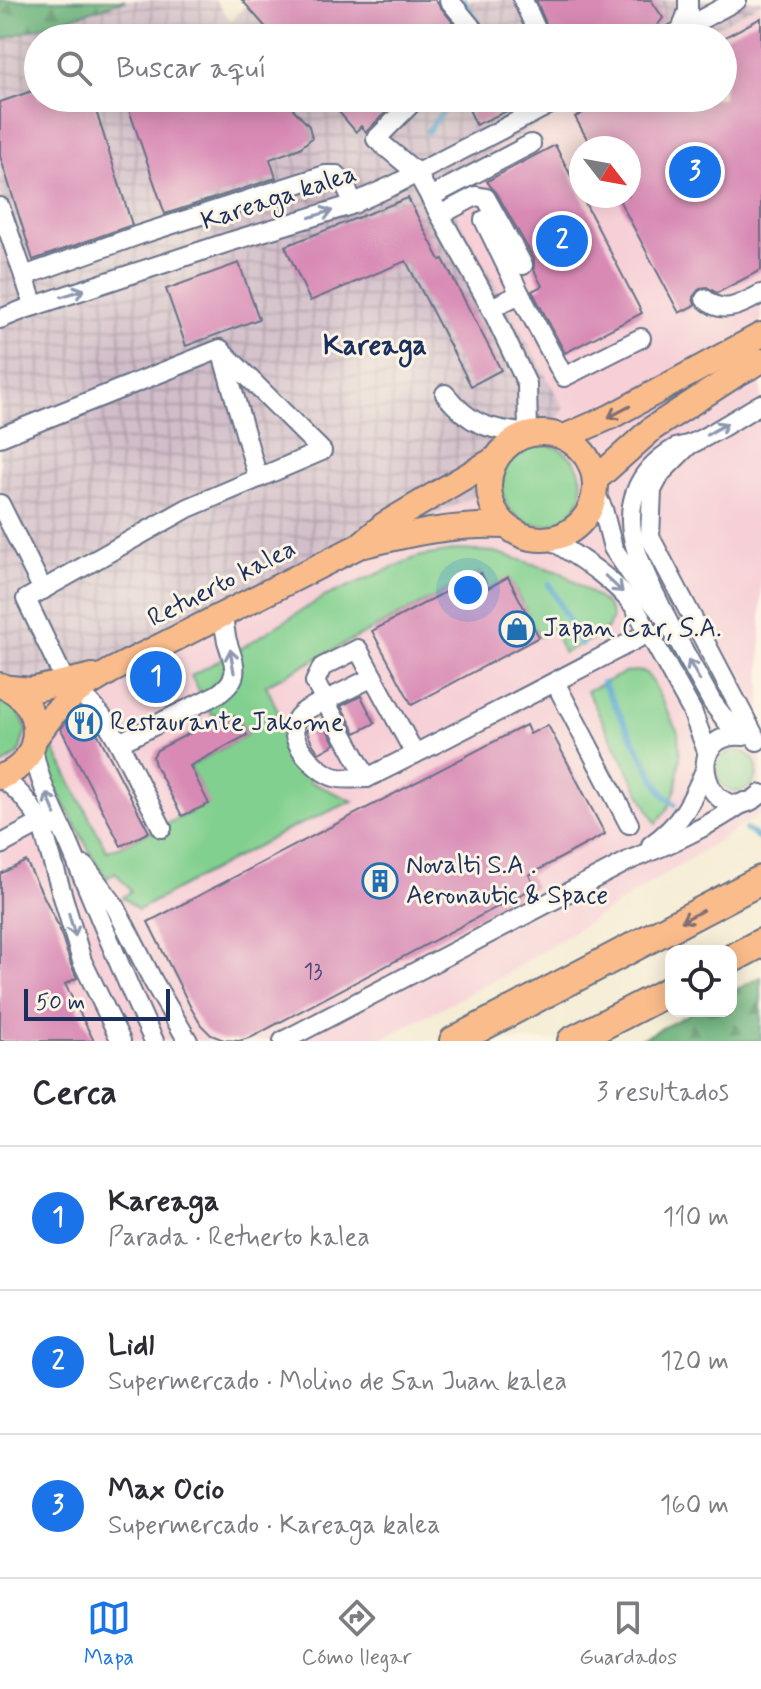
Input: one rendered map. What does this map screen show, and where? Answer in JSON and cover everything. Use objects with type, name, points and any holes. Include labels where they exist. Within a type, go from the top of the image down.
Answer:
[{"type":"highway","points":[[454,1041],[761,880]]},
{"type":"highway","points":[[737,956],[761,943]]},
{"type":"highway","points":[[572,1041],[665,993]]},
{"type":"main road","points":[[564,437],[610,417],[761,335]]},
{"type":"main road","points":[[595,486],[653,428],[761,361]]},
{"type":"main road","points":[[546,432],[564,437],[579,447],[590,462],[595,486],[590,509],[580,523],[567,533],[550,539],[520,535],[506,526],[495,512],[489,495],[489,477],[495,459],[503,448],[528,434],[546,432]]},
{"type":"main road","points":[[359,546],[385,524],[495,459]]},
{"type":"main road","points":[[359,546],[428,530],[506,526]]},
{"type":"main road","name":"Retuerto kalea","points":[[5,686],[31,690],[72,687],[111,671],[359,546]]},
{"type":"main road","points":[[5,686],[23,698],[30,710],[34,721],[34,742]]},
{"type":"main road","name":"Retuerto kalea","points":[[0,777],[10,774],[24,762],[72,687]]},
{"type":"street","points":[[449,0],[469,24]]},
{"type":"street","points":[[523,0],[534,24]]},
{"type":"street","points":[[680,24],[688,11],[688,0]]},
{"type":"street","points":[[688,24],[716,3],[737,0]]},
{"type":"street","points":[[403,112],[376,139],[417,173],[491,308],[527,384],[528,434],[478,424],[461,413],[445,394]]},
{"type":"street","name":"Kareaga kalea","points":[[0,319],[214,246],[354,204],[535,112]]},
{"type":"street","points":[[430,197],[531,144]]},
{"type":"street","points":[[24,276],[325,175],[337,175],[354,204]]},
{"type":"street","points":[[440,215],[466,200],[482,196],[489,202],[523,265]]},
{"type":"street","points":[[0,207],[34,306]]},
{"type":"street","points":[[484,220],[564,377],[641,338]]},
{"type":"street","points":[[491,308],[520,294]]},
{"type":"street","points":[[705,299],[720,309],[733,308],[761,294]]},
{"type":"street","points":[[0,437],[220,349]]},
{"type":"street","points":[[220,349],[258,478]]},
{"type":"street","points":[[162,828],[119,743],[102,715],[72,687],[26,599],[188,508],[322,451],[220,349]]},
{"type":"street","points":[[737,735],[712,702],[668,622],[636,552],[630,515],[634,493],[656,463],[675,448],[690,444],[761,404]]},
{"type":"street","points":[[690,444],[661,473],[652,490],[650,537],[759,742]]},
{"type":"street","points":[[595,486],[613,548],[668,622]]},
{"type":"street","points":[[0,504],[43,590]]},
{"type":"street","points":[[632,536],[650,512]]},
{"type":"street","points":[[550,539],[603,575],[634,606],[692,711],[706,762],[708,784],[714,793],[730,802],[756,798]]},
{"type":"street","points":[[119,743],[229,686],[235,668],[223,615]]},
{"type":"street","points":[[373,677],[300,714],[295,722],[294,734],[300,749],[313,765],[332,776],[367,778],[650,632]]},
{"type":"street","points":[[367,778],[315,682],[322,667],[358,649],[415,754]]},
{"type":"street","points":[[555,682],[629,824]]},
{"type":"street","points":[[630,860],[661,838],[678,821],[689,806],[706,762],[720,741],[737,735],[759,742]]},
{"type":"street","points":[[34,742],[35,761],[48,798],[124,979]]},
{"type":"street","points":[[0,777],[27,800],[41,823],[154,1041]]},
{"type":"street","points":[[283,1041],[630,860],[680,839],[756,798]]},
{"type":"street","points":[[0,845],[41,823]]},
{"type":"street","points":[[41,823],[82,961],[121,1041]]},
{"type":"street","points":[[67,841],[115,906],[153,981],[190,1039]]},
{"type":"shaded area","points":[[126,0],[215,0],[231,21],[252,0],[761,0],[761,3],[723,24],[50,24]]},
{"type":"shaded area","points":[[761,4],[761,814],[506,974],[378,1041],[0,1041],[0,723],[564,408],[437,181],[565,112],[737,112],[737,24],[725,24]]},
{"type":"shaded area","points":[[24,32],[24,112],[563,112],[437,181],[564,408],[531,469],[0,723],[0,40]]},
{"type":"green space","points":[[0,0],[126,0],[50,24],[24,24],[24,32],[0,40]]},
{"type":"green space","points":[[534,445],[550,445],[571,456],[582,477],[582,493],[571,514],[550,525],[534,525],[520,519],[508,507],[502,493],[502,477],[508,463],[520,451]]},
{"type":"green space","points":[[458,550],[495,552],[562,573],[605,603],[612,618],[608,628],[563,653],[554,630],[539,637],[509,578],[488,588],[480,573],[266,685],[310,782],[353,801],[287,830],[138,910],[123,897],[131,891],[115,872],[107,878],[95,861],[44,767],[48,738],[107,851],[121,846],[208,804],[190,766],[247,735],[238,717],[211,714],[191,676],[324,597],[417,557]]},
{"type":"green space","points":[[635,671],[645,672],[652,681],[678,732],[680,757],[676,789],[668,808],[656,824],[587,691]]},
{"type":"green space","points":[[0,696],[16,706],[26,729],[19,753],[0,767]]},
{"type":"green space","points":[[737,751],[751,757],[757,771],[751,785],[737,791],[723,785],[717,771],[723,757]]},
{"type":"green space","points":[[761,977],[761,1041],[637,1041],[683,1017],[737,1017],[737,989]]},
{"type":"building","points":[[242,0],[435,0],[454,24],[263,24]]},
{"type":"building","points":[[536,0],[651,0],[663,18],[658,24],[546,24]]},
{"type":"building","points":[[761,18],[761,270],[717,293],[707,287],[700,288],[693,297],[695,305],[679,313],[623,208],[641,208],[641,136],[585,136],[575,117],[584,112],[737,112],[737,31]]},
{"type":"building","points":[[24,94],[24,112],[96,112],[132,225],[33,260],[0,156],[0,102]]},
{"type":"building","points":[[130,112],[296,112],[309,126],[312,138],[300,148],[270,159],[276,178],[165,214]]},
{"type":"building","points":[[339,112],[386,112],[366,132],[361,126],[356,132]]},
{"type":"building","points":[[470,112],[505,112],[476,125]]},
{"type":"building","points":[[555,145],[569,172],[569,208],[588,208],[642,313],[565,353],[532,291],[542,286],[534,270],[534,259],[487,181]]},
{"type":"building","points":[[408,198],[501,370],[471,386],[406,261],[310,301],[285,246]]},
{"type":"building","points":[[239,263],[259,319],[186,346],[166,289]]},
{"type":"building","points":[[481,573],[488,588],[508,577],[539,637],[412,705],[372,631]]},
{"type":"building","points":[[361,696],[375,723],[356,733],[341,706]]},
{"type":"building","points":[[225,715],[238,717],[247,735],[190,766],[209,804],[182,816],[153,757],[157,750]]},
{"type":"building","points":[[79,716],[91,721],[149,832],[121,846],[61,729],[66,722]]},
{"type":"building","points":[[315,724],[326,728],[335,744],[319,753],[306,730]]},
{"type":"building","name":"Novalti S.A . Aeronautic & Space","points":[[526,725],[530,734],[548,725],[605,834],[529,875],[535,887],[252,1037],[239,1041],[224,1040],[211,1035],[201,1025],[148,922]]},
{"type":"building","points":[[26,861],[59,927],[77,978],[65,984],[94,1041],[0,1041],[0,874]]},
{"type":"waterway","points":[[464,0],[478,24]]},
{"type":"waterway","points":[[428,131],[442,112]]},
{"type":"waterway","points":[[549,584],[581,644]]},
{"type":"waterway","points":[[603,683],[663,794],[675,804]]},
{"type":"waterway","points":[[746,830],[761,839]]},
{"type":"place","name":"Max Ocio","points":[[695,172]]},
{"type":"place","name":"Lidl","points":[[562,241]]},
{"type":"place","name":"Japan Car, S.A.","points":[[517,629]]},
{"type":"place","name":"Kareaga","points":[[156,677]]},
{"type":"place","name":"Restaurante Jakome","points":[[84,723]]},
{"type":"place","name":"Novalti S.A . Aeronautic & Space","points":[[380,881]]},
{"type":"district","name":"Kareaga","points":[[375,346]]}]
